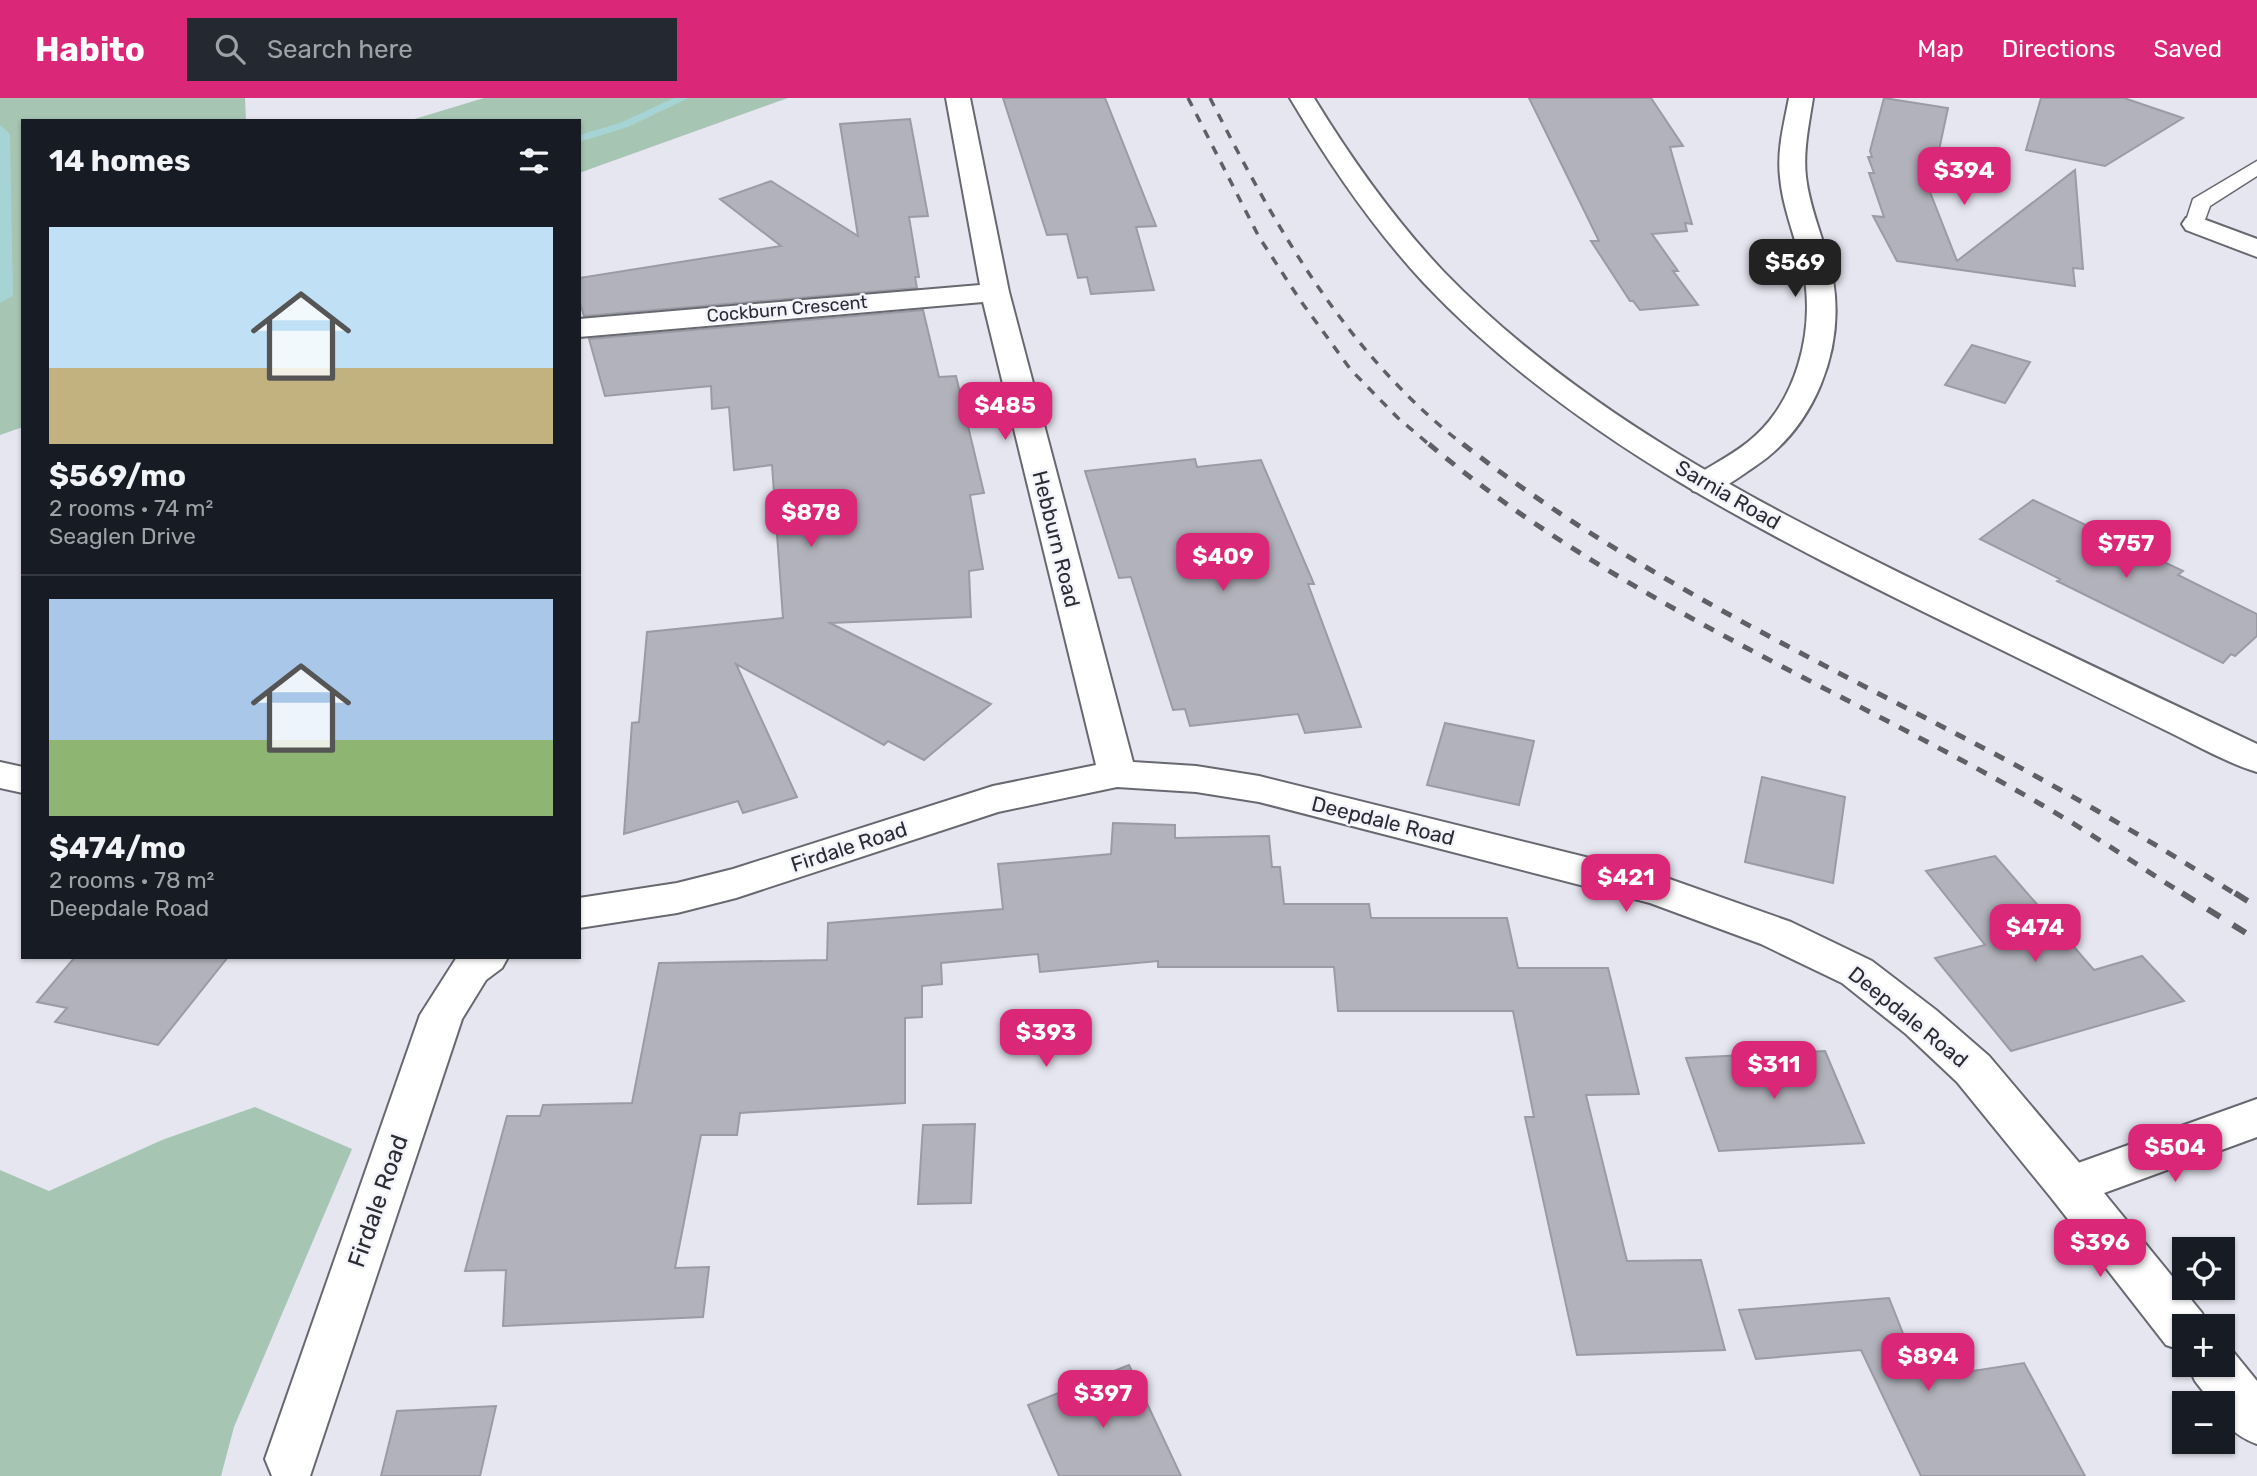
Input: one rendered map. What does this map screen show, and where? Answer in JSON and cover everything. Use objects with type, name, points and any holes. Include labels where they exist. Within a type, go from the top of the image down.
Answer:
[{"type":"street","name":"Hebburn Road","points":[[958,98],[995,292],[1116,774]]},
{"type":"street","name":"Sarnia Road","points":[[1301,98],[1362,190],[1399,238],[1455,299],[1528,363],[1704,484],[1813,544],[2257,759]]},
{"type":"street","points":[[1704,484],[1765,444],[1788,420],[1803,391],[1815,349],[1820,322],[1820,284],[1795,187],[1792,160],[1801,98]]},
{"type":"street","points":[[2195,224],[2257,249]]},
{"type":"street","name":"Cockburn Crescent","points":[[581,328],[995,292]]},
{"type":"street","name":"Firdale Road","points":[[581,913],[665,900],[736,883],[993,800],[1116,774]]},
{"type":"street","name":"Deepdale Road","points":[[1116,774],[1196,779],[1259,789],[1658,890],[1776,933],[1857,972],[1921,1021],[1973,1069],[2172,1314]]},
{"type":"street","points":[[0,775],[21,780]]},
{"type":"street","name":"Firdale Road","points":[[291,1459],[442,1015],[471,969],[484,959]]},
{"type":"street","points":[[2070,1186],[2257,1118]]},
{"type":"street","points":[[2223,1377],[2257,1420]]},
{"type":"lane","points":[[2195,224],[2200,203],[2257,167]]},
{"type":"green space","points":[[0,98],[245,98],[246,119],[21,119],[21,428],[0,435]]},
{"type":"green space","points":[[484,98],[788,98],[581,172],[581,119],[415,119]]},
{"type":"green space","points":[[255,1107],[352,1149],[234,1427],[221,1476],[0,1476],[0,1170],[49,1191],[162,1140]]},
{"type":"building","points":[[1003,98],[1105,98],[1156,226],[1136,227],[1154,290],[1091,294],[1087,277],[1078,278],[1067,234],[1047,235]]},
{"type":"building","points":[[1529,98],[1651,98],[1683,146],[1670,147],[1692,224],[1685,223],[1687,231],[1652,234],[1678,271],[1673,271],[1698,305],[1640,310],[1630,301],[1591,241],[1599,241]]},
{"type":"building","points":[[1884,98],[1948,108],[1930,192],[1957,261],[2075,170],[2083,269],[2073,268],[2075,286],[1897,261],[1873,216],[1884,217],[1869,173],[1874,173],[1868,157],[1872,157],[1870,151]]},
{"type":"building","points":[[2041,98],[2124,98],[2183,118],[2105,166],[2026,150]]},
{"type":"building","points":[[910,119],[928,216],[909,217],[919,277],[915,277],[917,288],[584,316],[581,306],[581,278],[781,246],[720,199],[771,181],[858,236],[840,124]]},
{"type":"building","points":[[923,310],[939,377],[956,376],[984,493],[970,495],[983,569],[969,571],[971,617],[830,623],[991,704],[924,760],[888,741],[884,745],[736,664],[797,797],[743,813],[738,801],[624,834],[632,723],[639,722],[647,632],[783,618],[772,465],[734,470],[729,407],[712,409],[711,386],[605,396],[589,339]]},
{"type":"building","points":[[1972,345],[2030,362],[2005,403],[1945,385]]},
{"type":"building","points":[[1195,459],[1197,467],[1261,460],[1314,584],[1308,584],[1361,727],[1305,733],[1298,714],[1190,726],[1185,709],[1173,710],[1131,577],[1119,578],[1085,471]]},
{"type":"building","points":[[2033,500],[2183,571],[2178,575],[2257,614],[2257,636],[2223,663],[2057,581],[2060,579],[1980,539]]},
{"type":"building","points":[[1445,723],[1534,741],[1519,805],[1427,785]]},
{"type":"building","points":[[1762,777],[1845,797],[1833,883],[1745,862]]},
{"type":"building","points":[[1113,823],[1175,825],[1175,838],[1269,836],[1272,867],[1280,867],[1284,904],[1369,904],[1371,918],[1507,918],[1518,968],[1608,968],[1639,1094],[1586,1095],[1627,1261],[1701,1260],[1725,1350],[1577,1355],[1525,1117],[1534,1117],[1513,1011],[1338,1011],[1334,967],[1158,967],[1158,961],[1040,972],[1038,954],[941,963],[942,984],[922,986],[922,1017],[905,1018],[905,1103],[740,1113],[737,1135],[701,1135],[675,1268],[709,1267],[703,1317],[503,1326],[506,1270],[465,1271],[507,1116],[540,1116],[543,1105],[632,1103],[659,963],[827,960],[828,923],[1003,909],[998,864],[1111,854]]},
{"type":"building","points":[[1995,856],[2094,970],[2142,956],[2184,1001],[2011,1051],[1935,958],[1985,945],[1926,871]]},
{"type":"building","points":[[73,959],[226,959],[158,1045],[55,1022],[67,1008],[37,1002]]},
{"type":"building","points":[[1825,1051],[1864,1143],[1719,1151],[1686,1058]]},
{"type":"building","points":[[975,1124],[971,1203],[918,1204],[923,1125]]},
{"type":"building","points":[[1889,1298],[1921,1379],[2024,1363],[2085,1476],[1921,1476],[1861,1350],[1756,1359],[1739,1310]]},
{"type":"building","points":[[1129,1365],[1181,1476],[1059,1476],[1028,1405]]},
{"type":"building","points":[[496,1406],[480,1476],[381,1476],[397,1411]]},
{"type":"waterway","points":[[581,138],[624,125],[683,98]]},
{"type":"waterway","points":[[0,128],[4,134],[7,296],[0,299]]},
{"type":"railway","points":[[1188,98],[1259,237],[1300,300],[1351,370],[1398,418],[1431,446]]},
{"type":"railway","points":[[1210,98],[1261,194],[1318,287],[1385,372],[1465,446]]},
{"type":"railway","points":[[1429,444],[1499,499],[1573,549],[1649,595],[2042,805],[2185,895]]},
{"type":"railway","points":[[1463,444],[1526,491],[1660,575],[1798,652],[2037,777],[2237,895]]},
{"type":"railway","points":[[2182,893],[2257,940]]},
{"type":"railway","points":[[2235,893],[2257,907]]}]
